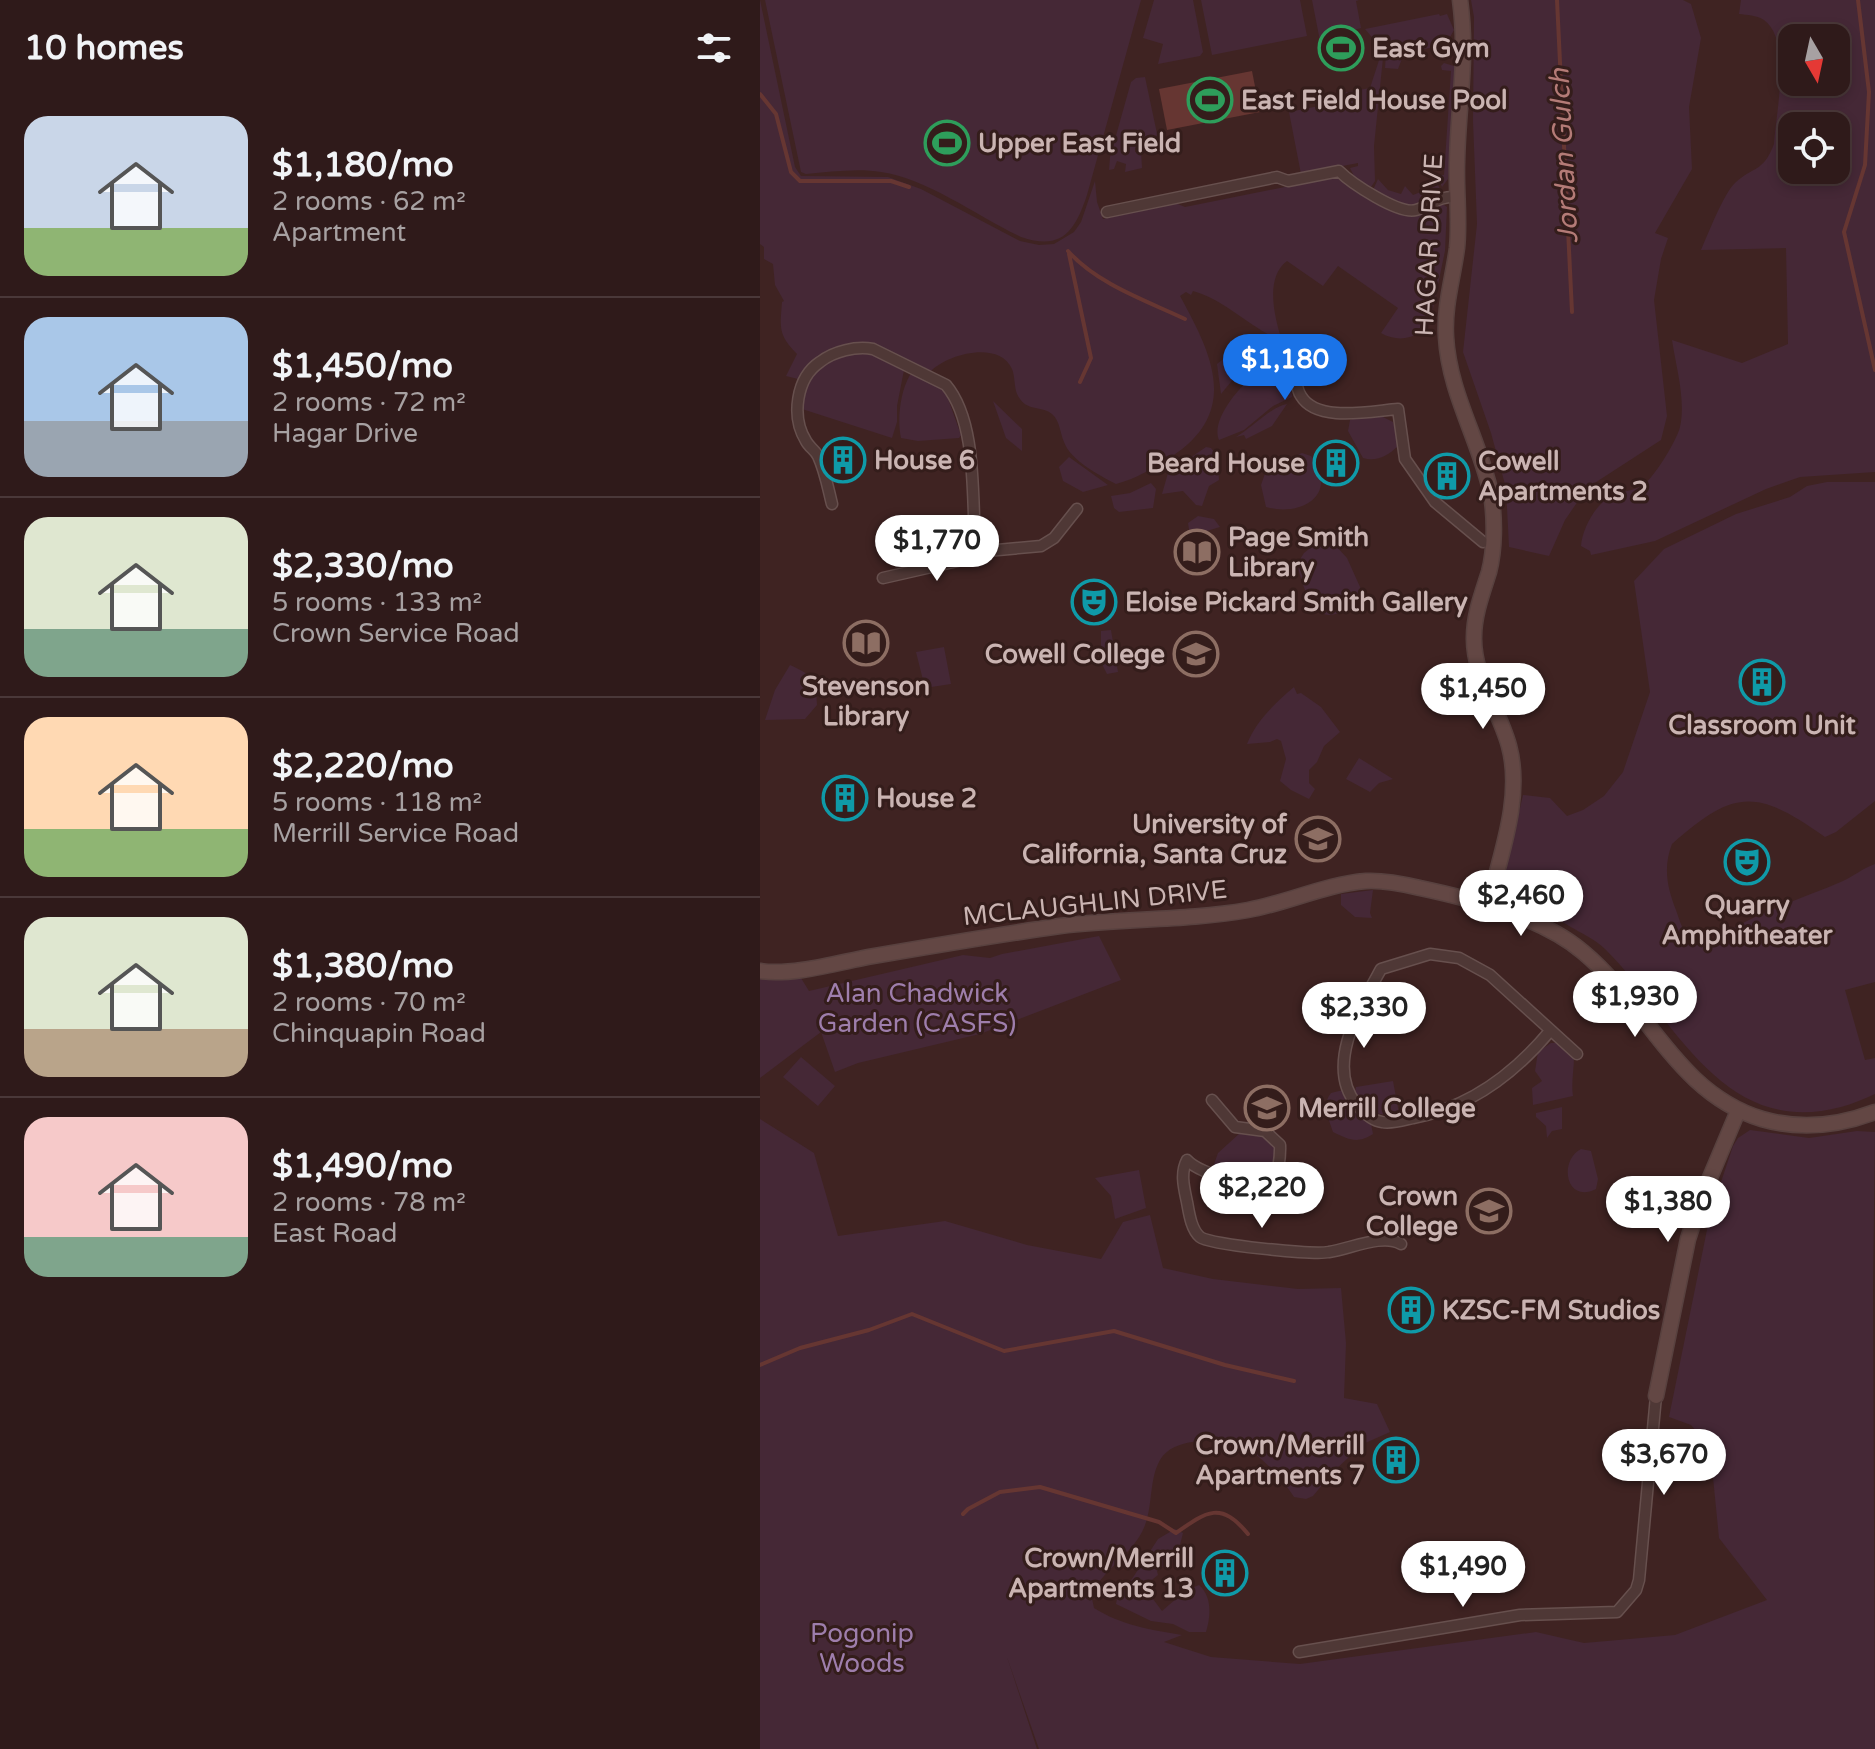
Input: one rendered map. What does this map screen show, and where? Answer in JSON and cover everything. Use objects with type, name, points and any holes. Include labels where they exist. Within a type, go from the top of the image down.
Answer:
[{"type":"main road","name":"HAGAR DRIVE","points":[[1460,0],[1464,72],[1458,144],[1457,236],[1445,309],[1446,341],[1461,405],[1488,484],[1493,531],[1490,569],[1474,626],[1474,647],[1483,682],[1509,744],[1513,770],[1512,803],[1488,906]]},
{"type":"main road","name":"MCLAUGHLIN DRIVE","points":[[760,971],[811,967],[1123,919],[1226,913],[1268,906],[1365,881],[1408,885],[1488,906],[1542,926],[1582,951],[1611,980],[1705,1091],[1738,1111],[1773,1122],[1813,1126],[1856,1119],[1875,1112]]},
{"type":"main road","points":[[1656,1396],[1688,1239],[1701,1199],[1738,1111]]},
{"type":"street","points":[[1107,212],[1277,177],[1288,181],[1339,171],[1400,210],[1414,211],[1442,197],[1457,197]]},
{"type":"street","points":[[832,504],[817,453],[806,441],[799,422],[800,388],[812,368],[830,355],[873,349],[946,385],[953,393],[969,450],[974,484],[976,552]]},
{"type":"street","points":[[1295,371],[1298,393],[1303,400],[1328,415],[1398,409],[1405,459],[1435,502],[1483,542]]},
{"type":"street","points":[[883,578],[962,560],[976,552],[1049,543],[1077,509]]},
{"type":"street","points":[[1550,1031],[1508,1075],[1470,1098],[1430,1115],[1382,1122],[1363,1111],[1346,1087],[1343,1071],[1351,1027],[1375,980],[1381,969],[1416,956],[1430,954],[1459,958],[1490,975],[1577,1054]]},
{"type":"street","points":[[1212,1100],[1235,1127],[1265,1131],[1280,1145],[1280,1162],[1267,1196],[1261,1200],[1245,1200],[1236,1196],[1218,1178],[1187,1160],[1182,1173],[1196,1233],[1206,1240],[1315,1253],[1347,1249],[1381,1239],[1394,1239],[1401,1244]]},
{"type":"street","points":[[1299,1652],[1520,1615],[1617,1612],[1636,1590],[1642,1560],[1656,1396]]},
{"type":"green space","points":[[760,0],[795,167],[801,176],[888,177],[921,189],[1020,241],[1039,245],[1054,244],[1074,232],[1081,222],[1095,181],[1103,219],[1173,202],[1185,207],[1335,177],[1387,209],[1409,216],[1427,211],[1440,202],[1447,207],[1445,251],[1431,318],[1422,330],[1410,337],[1396,338],[1381,333],[1398,308],[1338,266],[1323,286],[1287,261],[1280,268],[1273,288],[1273,299],[1282,341],[1205,295],[1186,292],[1180,296],[1210,361],[1214,382],[1213,402],[1206,421],[1193,440],[1171,457],[1116,484],[1086,467],[1073,455],[1052,414],[1023,403],[1016,392],[1012,369],[996,355],[985,352],[960,355],[930,372],[917,368],[884,348],[870,345],[812,364],[798,379],[786,376],[797,354],[783,336],[781,318],[784,301],[775,285],[773,264],[764,259],[764,247],[760,244]]},
{"type":"green space","name":"Upper East Field","points":[[765,0],[1141,0],[1087,195],[1072,228],[1057,239],[1035,241],[1021,237],[934,190],[899,176],[863,170],[801,172]]},
{"type":"green space","points":[[1154,0],[1193,0],[1203,52],[1200,56],[1158,64],[1163,44],[1143,38]]},
{"type":"green space","points":[[1201,0],[1300,0],[1307,36],[1212,55]]},
{"type":"green space","points":[[1312,0],[1359,0],[1356,1],[1361,28],[1354,30],[1355,35],[1320,41]]},
{"type":"green space","points":[[1471,0],[1683,0],[1691,4],[1701,38],[1689,107],[1692,169],[1655,233],[1668,238],[1654,300],[1667,416],[1661,440],[1587,488],[1565,520],[1549,556],[1509,547],[1506,488],[1463,352],[1477,224],[1473,121],[1474,17]]},
{"type":"green space","points":[[1741,0],[1875,0],[1875,472],[1800,477],[1766,489],[1655,541],[1591,555],[1581,546],[1594,513],[1608,498],[1648,481],[1678,433],[1682,417],[1681,395],[1672,340],[1742,363],[1788,344],[1786,248],[1701,250],[1731,188],[1762,165],[1770,153],[1774,144],[1778,96],[1850,96],[1850,24],[1778,24],[1778,43],[1773,30],[1755,16],[1739,14]]},
{"type":"green space","points":[[1447,14],[1454,30],[1452,39],[1438,46],[1405,51],[1398,69],[1385,68],[1386,54],[1365,29]]},
{"type":"green space","points":[[1381,54],[1374,146],[1375,181],[1371,187],[1356,180],[1350,168],[1358,166],[1358,163],[1301,174],[1289,112],[1344,101],[1342,93],[1370,88]]},
{"type":"green space","points":[[1444,63],[1454,66],[1456,72],[1448,179],[1442,187],[1437,175],[1444,175],[1451,71],[1442,70]]},
{"type":"green space","points":[[1145,77],[1159,143],[1135,148],[1135,152],[1141,151],[1142,168],[1125,172],[1126,164],[1117,161],[1114,169],[1109,170],[1131,82]]},
{"type":"green space","points":[[1378,179],[1388,190],[1401,194],[1405,186],[1413,195],[1438,185],[1441,191],[1407,206],[1373,190]]},
{"type":"green space","points":[[854,352],[873,352],[904,370],[892,438],[802,409],[806,386],[816,370]]},
{"type":"green space","points":[[1222,360],[1239,367],[1240,371],[1221,394],[1217,364]]},
{"type":"green space","points":[[915,374],[945,390],[961,435],[959,438],[918,441],[901,438],[899,415],[902,398],[910,375]]},
{"type":"green space","points":[[1256,376],[1281,378],[1289,385],[1292,397],[1273,406],[1244,430],[1219,440],[1217,432],[1226,407],[1251,378],[1257,379]]},
{"type":"green space","points":[[993,401],[1022,429],[1022,451],[1006,438]]},
{"type":"green space","points":[[1287,404],[1272,426],[1246,439],[1244,435],[1236,437],[1275,409]]},
{"type":"green space","points":[[1363,415],[1381,416],[1393,422],[1398,436],[1397,447],[1382,457],[1363,458],[1348,431],[1350,420]]},
{"type":"green space","points":[[1206,447],[1217,456],[1219,480],[1209,486],[1202,506],[1196,505],[1183,491],[1162,494],[1168,473]]},
{"type":"green space","points":[[1302,453],[1311,456],[1319,470],[1319,492],[1303,506],[1292,509],[1266,507],[1261,485],[1267,468]]},
{"type":"green space","points":[[1069,457],[1108,485],[1083,492],[1063,481],[1059,467]]},
{"type":"green space","points":[[1827,482],[1875,482],[1875,801],[1825,837],[1781,810],[1763,803],[1730,805],[1713,813],[1672,844],[1667,869],[1670,893],[1684,930],[1693,943],[1703,946],[1757,916],[1843,881],[1875,864],[1875,982],[1845,990],[1865,1060],[1875,1058],[1875,1094],[1841,1107],[1799,1112],[1763,1105],[1732,1089],[1704,1066],[1601,945],[1502,884],[1523,795],[1550,798],[1567,816],[1604,796],[1623,772],[1650,692],[1634,581],[1664,549],[1736,514],[1790,497],[1807,486]]},
{"type":"green space","points":[[1151,483],[1156,489],[1153,508],[1119,512],[1114,508],[1111,496],[1130,493]]},
{"type":"green space","points":[[1198,516],[1214,519],[1220,527],[1190,536],[1188,523]]},
{"type":"green space","points":[[1314,545],[1336,546],[1347,558],[1365,598],[1335,614],[1323,614],[1317,610],[1308,596],[1297,564]]},
{"type":"green space","points":[[1111,630],[1118,672],[1107,674],[1101,662],[1101,631]]},
{"type":"green space","points":[[944,647],[951,684],[925,688],[916,652]]},
{"type":"green space","points":[[790,665],[812,679],[817,705],[805,719],[765,720],[775,690]]},
{"type":"green space","points":[[1294,687],[1297,694],[1301,693],[1321,707],[1340,732],[1324,746],[1317,762],[1309,770],[1309,783],[1315,789],[1309,799],[1280,781],[1286,759],[1281,741],[1247,744],[1267,713]]},
{"type":"green space","points":[[1359,758],[1393,779],[1379,783],[1370,792],[1346,779]]},
{"type":"green space","points":[[1373,890],[1372,918],[1355,917],[1341,905],[1341,894]]},
{"type":"green space","name":"Alan Chadwick Garden (CASFS)","points":[[1099,936],[1121,980],[980,1034],[858,1063],[835,1072],[821,1032],[760,1078],[760,979],[801,978],[809,991],[963,955],[990,958]]},
{"type":"green space","points":[[1551,1043],[1559,1043],[1574,1056],[1573,1096],[1533,1105],[1532,1088],[1542,1081],[1535,1071],[1538,1052]]},
{"type":"green space","points":[[801,1057],[835,1086],[818,1106],[783,1077]]},
{"type":"green space","points":[[1393,1081],[1399,1113],[1384,1115],[1374,1112],[1354,1095],[1356,1087]]},
{"type":"green space","points":[[1343,1090],[1360,1116],[1371,1124],[1373,1134],[1353,1140],[1333,1132],[1327,1102],[1331,1093]]},
{"type":"green space","points":[[1562,1107],[1562,1129],[1552,1131],[1547,1138],[1546,1126],[1536,1117],[1536,1113]]},
{"type":"green space","name":"Pogonip Woods","points":[[760,1119],[814,1153],[838,1236],[945,1221],[1027,1245],[1101,1259],[1123,1222],[1150,1215],[1163,1268],[1213,1279],[1298,1289],[1341,1288],[1346,1343],[1344,1398],[1377,1404],[1390,1432],[1363,1444],[1313,1496],[1306,1499],[1294,1497],[1268,1466],[1235,1443],[1203,1441],[1174,1447],[1166,1452],[1156,1468],[1142,1532],[1091,1594],[1094,1608],[1115,1619],[1182,1635],[1164,1642],[1211,1657],[1300,1664],[1536,1632],[1584,1643],[1675,1635],[1767,1600],[1719,1538],[1710,1447],[1691,1425],[1669,1417],[1710,1215],[1733,1146],[1750,1130],[1809,1138],[1857,1131],[1875,1132],[1875,1749],[1039,1749],[1007,1657],[1037,1749],[760,1749]]},
{"type":"green space","points":[[1240,1133],[1265,1135],[1276,1150],[1270,1185],[1265,1193],[1243,1197],[1212,1170],[1218,1153]]},
{"type":"green space","points":[[1581,1149],[1591,1151],[1598,1179],[1596,1189],[1586,1192],[1572,1186],[1568,1171],[1569,1162]]},
{"type":"green space","points":[[1139,1170],[1146,1208],[1115,1219],[1111,1196],[1095,1178]]},
{"type":"green space","points":[[1175,1529],[1183,1533],[1177,1557],[1157,1571],[1158,1575],[1148,1583],[1153,1592],[1150,1595],[1162,1611],[1185,1591],[1199,1585],[1209,1607],[1206,1632],[1189,1632],[1173,1624],[1151,1621],[1116,1604],[1119,1589],[1130,1582],[1158,1539]]},
{"type":"shaded area","name":"East Field House Pool","points":[[1252,71],[1260,112],[1167,130],[1159,89]]},
{"type":"waterway","name":"Jordan Gulch","points":[[1557,0],[1572,312]]},
{"type":"waterway","points":[[1858,0],[1869,92],[1865,165],[1844,232],[1875,370]]},
{"type":"waterway","points":[[760,94],[776,114],[791,172],[800,181],[891,181],[909,187]]},
{"type":"waterway","points":[[1068,251],[1108,282],[1185,319]]},
{"type":"waterway","points":[[1069,254],[1091,358],[1080,382]]},
{"type":"waterway","points":[[760,1365],[800,1348],[869,1330],[912,1314],[1004,1351],[1114,1331],[1225,1365],[1294,1381]]},
{"type":"waterway","points":[[963,1514],[1000,1492],[1040,1487],[1159,1522],[1176,1533],[1205,1515],[1222,1513],[1248,1534]]},
{"type":"place","name":"East Gym","points":[[1341,48]]},
{"type":"place","name":"East Field House Pool","points":[[1210,100]]},
{"type":"place","name":"Upper East Field","points":[[947,143]]},
{"type":"place","name":"House 6","points":[[843,460]]},
{"type":"place","name":"Beard House","points":[[1336,463]]},
{"type":"place","name":"Cowell Apartments 2","points":[[1447,476]]},
{"type":"place","name":"Page Smith Library","points":[[1197,552]]},
{"type":"place","name":"Eloise Pickard Smith Gallery","points":[[1094,602]]},
{"type":"place","name":"Stevenson Library","points":[[866,643]]},
{"type":"place","name":"Cowell College","points":[[1196,654]]},
{"type":"place","name":"Classroom Unit","points":[[1762,682]]},
{"type":"place","name":"House 2","points":[[845,798]]},
{"type":"place","name":"University of California, Santa Cruz","points":[[1318,839]]},
{"type":"place","name":"Quarry Amphitheater","points":[[1747,862]]},
{"type":"place","name":"Merrill College","points":[[1267,1108]]},
{"type":"place","name":"Crown College","points":[[1489,1211]]},
{"type":"place","name":"KZSC-FM Studios","points":[[1411,1310]]},
{"type":"place","name":"Crown/Merrill Apartments 7","points":[[1396,1460]]},
{"type":"place","name":"Crown/Merrill Apartments 13","points":[[1225,1573]]}]
